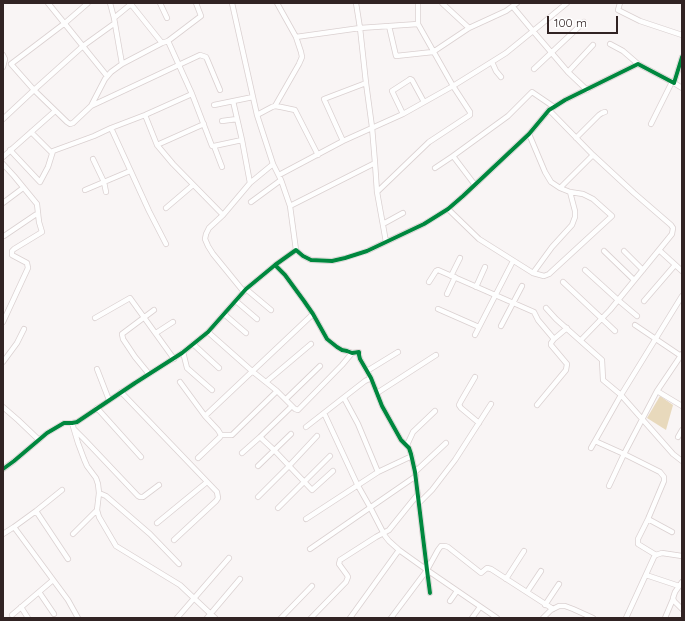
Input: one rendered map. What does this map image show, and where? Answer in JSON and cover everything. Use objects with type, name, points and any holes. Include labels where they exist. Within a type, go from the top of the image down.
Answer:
[{"type":"street","points":[[88,3],[65,23],[11,64],[34,90],[70,124],[73,124],[91,106],[107,76],[122,64],[168,41],[201,16],[196,3]]},
{"type":"street","points":[[110,3],[122,64]]},
{"type":"street","points":[[160,3],[167,18]]},
{"type":"street","points":[[232,3],[257,114],[273,164],[279,175],[290,206],[296,250],[311,260],[332,261],[367,251],[424,224],[448,209],[475,185],[529,134],[551,108],[638,64]]},
{"type":"street","points":[[275,106],[302,57],[296,37],[277,3]]},
{"type":"street","points":[[356,3],[372,127],[377,192],[386,242]]},
{"type":"street","points":[[377,192],[429,142],[470,115],[470,112],[453,86],[418,24],[418,3]]},
{"type":"street","points":[[442,3],[469,28]]},
{"type":"street","points":[[389,26],[396,56],[433,52],[469,28],[506,11],[517,3]]},
{"type":"street","points":[[279,175],[343,141],[403,114],[453,86],[506,53],[567,3]]},
{"type":"street","points":[[620,3],[618,10],[640,21],[682,35]]},
{"type":"street","points":[[52,4],[65,23],[107,76]]},
{"type":"street","points":[[3,119],[83,46],[114,21],[131,4],[162,43]]},
{"type":"street","points":[[513,6],[532,31],[568,72],[587,90]]},
{"type":"street","points":[[534,69],[584,22]]},
{"type":"street","points":[[296,37],[360,28],[418,24]]},
{"type":"street","points":[[168,41],[222,167]]},
{"type":"street","points":[[610,44],[623,51],[638,64],[682,88]]},
{"type":"street","points":[[568,72],[593,45]]},
{"type":"street","points":[[3,55],[5,59],[3,67]]},
{"type":"street","points":[[91,106],[200,55],[208,59],[220,90]]},
{"type":"street","points":[[651,124],[673,83],[682,57]]},
{"type":"street","points":[[492,62],[501,77]]},
{"type":"street","points":[[403,114],[392,91],[410,79],[424,102]]},
{"type":"street","points":[[343,141],[324,99],[366,83]]},
{"type":"street","points":[[435,168],[508,116],[532,92],[551,108],[593,156],[671,225],[673,228],[672,234],[618,300],[581,340]]},
{"type":"street","points":[[10,150],[40,182],[48,167],[53,151],[94,136],[192,94]]},
{"type":"street","points":[[214,105],[253,97]]},
{"type":"street","points":[[233,101],[250,183]]},
{"type":"street","points":[[257,114],[275,106],[295,110],[318,155]]},
{"type":"street","points":[[3,157],[55,110]]},
{"type":"street","points":[[576,138],[599,115],[605,112]]},
{"type":"street","points":[[145,115],[157,145],[193,185],[223,215]]},
{"type":"street","points":[[222,121],[237,118]]},
{"type":"street","points":[[157,145],[204,124]]},
{"type":"street","points":[[112,128],[149,211],[166,244]]},
{"type":"street","points":[[31,132],[52,153]]},
{"type":"street","points":[[448,209],[479,239],[533,273],[544,276],[549,274],[612,216],[593,199],[583,194],[570,192],[560,188],[551,182],[545,172],[529,134]]},
{"type":"street","points":[[214,146],[242,140]]},
{"type":"street","points":[[453,156],[475,185]]},
{"type":"street","points":[[560,188],[593,156]]},
{"type":"street","points":[[93,159],[104,182],[106,192]]},
{"type":"street","points":[[290,206],[374,163]]},
{"type":"street","points":[[3,164],[37,204],[42,232],[14,249],[11,253],[13,256],[27,263],[28,268],[3,322]]},
{"type":"street","points":[[271,310],[245,291],[213,254],[205,239],[209,228],[223,215],[250,183],[273,164]]},
{"type":"street","points":[[85,190],[130,170]]},
{"type":"street","points":[[251,202],[281,180]]},
{"type":"street","points":[[166,208],[193,185]]},
{"type":"street","points":[[3,203],[23,188]]},
{"type":"street","points":[[533,273],[552,247],[572,225],[575,217],[575,211],[570,192]]},
{"type":"street","points":[[4,236],[38,213]]},
{"type":"street","points":[[382,224],[403,213]]},
{"type":"street","points":[[3,468],[14,461],[47,433],[64,423],[77,422],[183,352],[208,332],[245,291],[275,265],[296,250]]},
{"type":"street","points":[[659,250],[682,271]]},
{"type":"street","points":[[604,251],[634,280]]},
{"type":"street","points":[[624,251],[643,270]]},
{"type":"street","points":[[446,294],[460,258]]},
{"type":"street","points":[[475,335],[513,261]]},
{"type":"street","points":[[275,265],[285,275],[313,314],[327,339],[337,348],[352,353],[359,352],[360,359],[371,378],[382,406],[401,440],[409,448],[412,456],[418,494],[430,593]]},
{"type":"street","points":[[644,302],[675,265]]},
{"type":"street","points":[[476,287],[485,267]]},
{"type":"street","points":[[429,282],[438,270],[534,312],[538,320],[554,338]]},
{"type":"street","points":[[584,270],[637,316]]},
{"type":"street","points":[[563,282],[616,331]]},
{"type":"street","points":[[501,326],[522,286]]},
{"type":"street","points":[[591,448],[621,395],[682,296]]},
{"type":"street","points":[[95,318],[130,298],[174,358]]},
{"type":"street","points":[[236,301],[257,319]]},
{"type":"street","points":[[438,308],[479,327]]},
{"type":"street","points":[[546,308],[556,319],[602,360],[603,380],[621,395],[673,454],[682,461]]},
{"type":"street","points":[[149,374],[135,358],[122,336],[123,332],[154,310]]},
{"type":"street","points":[[224,314],[246,333]]},
{"type":"street","points":[[205,416],[313,314]]},
{"type":"street","points":[[156,333],[173,322]]},
{"type":"street","points":[[609,486],[642,418],[657,391],[681,356],[635,325]]},
{"type":"street","points":[[536,405],[563,374],[567,367],[567,364],[551,346],[551,343],[554,338],[567,328]]},
{"type":"street","points":[[3,362],[17,343],[24,329]]},
{"type":"street","points":[[208,332],[252,371],[278,391],[295,409],[298,410],[352,353]]},
{"type":"street","points":[[193,344],[219,368]]},
{"type":"street","points":[[266,382],[310,344]]},
{"type":"street","points":[[183,352],[187,368],[212,390]]},
{"type":"street","points":[[367,371],[398,352]]},
{"type":"street","points":[[377,393],[436,356]]},
{"type":"street","points":[[286,399],[320,366]]},
{"type":"street","points":[[97,369],[109,400]]},
{"type":"street","points":[[475,377],[459,405],[460,408],[479,423]]},
{"type":"street","points":[[306,427],[365,381],[371,378]]},
{"type":"street","points":[[180,382],[221,435]]},
{"type":"street","points":[[221,435],[232,435],[278,391]]},
{"type":"street","points":[[657,391],[682,406]]},
{"type":"street","points":[[121,392],[217,492],[218,498],[216,501],[174,540]]},
{"type":"street","points":[[344,398],[358,424],[378,472]]},
{"type":"street","points":[[419,503],[448,471],[491,404]]},
{"type":"street","points":[[242,453],[292,406]]},
{"type":"street","points":[[3,407],[39,440]]},
{"type":"street","points":[[97,408],[141,456]]},
{"type":"street","points":[[407,446],[413,432],[435,411]]},
{"type":"street","points":[[324,413],[358,486],[389,541],[427,570],[497,618]]},
{"type":"street","points":[[72,423],[84,459],[98,484],[99,493],[97,510],[99,517],[116,546],[180,585],[209,616],[215,618]]},
{"type":"street","points":[[74,430],[138,496],[143,497],[159,485]]},
{"type":"street","points":[[678,437],[682,430]]},
{"type":"street","points":[[258,466],[291,434]]},
{"type":"street","points":[[198,458],[220,438],[221,435]]},
{"type":"street","points":[[258,497],[317,436]]},
{"type":"street","points":[[260,437],[313,490],[333,471]]},
{"type":"street","points":[[595,441],[660,472],[664,477],[664,482],[638,539],[638,544],[656,554],[662,553],[682,556]]},
{"type":"street","points":[[310,549],[415,474],[446,442]]},
{"type":"street","points":[[278,508],[330,456]]},
{"type":"street","points":[[306,519],[378,472],[412,456]]},
{"type":"street","points":[[157,523],[208,482]]},
{"type":"street","points":[[3,534],[36,511],[62,490]]},
{"type":"street","points":[[99,493],[106,496],[150,534],[179,564]]},
{"type":"street","points":[[311,618],[346,582],[348,577],[339,564],[340,560],[391,528],[418,494]]},
{"type":"street","points":[[73,534],[97,510]]},
{"type":"street","points":[[36,511],[68,559]]},
{"type":"street","points":[[648,519],[672,532]]},
{"type":"street","points":[[14,527],[68,600],[78,618]]},
{"type":"street","points":[[391,618],[427,570],[441,546],[448,547],[482,573],[487,568],[553,609]]},
{"type":"street","points":[[350,618],[399,550]]},
{"type":"street","points":[[506,579],[524,551]]},
{"type":"street","points":[[626,618],[656,554]]},
{"type":"street","points":[[177,618],[229,558]]},
{"type":"street","points":[[527,592],[541,571]]},
{"type":"street","points":[[646,575],[681,584],[673,595],[673,599],[665,618]]},
{"type":"street","points":[[209,616],[240,579]]},
{"type":"street","points":[[12,615],[53,580]]},
{"type":"street","points":[[545,604],[559,584]]},
{"type":"street","points":[[281,618],[312,586]]},
{"type":"street","points":[[450,601],[457,591]]},
{"type":"street","points":[[39,592],[54,614]]},
{"type":"street","points":[[673,599],[674,602],[682,609]]},
{"type":"street","points":[[543,618],[559,606],[565,606],[593,618]]},
{"type":"street","points":[[472,618],[480,607]]},
{"type":"street","points":[[21,608],[28,618]]},
{"type":"shaded area","points":[[660,396],[673,405],[666,430],[647,418]]},
{"type":"cycle path","points":[[3,469],[47,433],[64,423],[77,422],[182,353],[208,332],[246,289],[296,250],[311,260],[332,261],[367,251],[424,224],[448,209],[463,196],[529,134],[549,110],[565,100],[638,64],[674,83],[682,57]]},
{"type":"cycle path","points":[[275,265],[285,275],[304,301],[327,339],[342,350],[352,353],[359,352],[360,359],[371,378],[382,406],[401,440],[409,448],[415,472],[430,593]]}]
